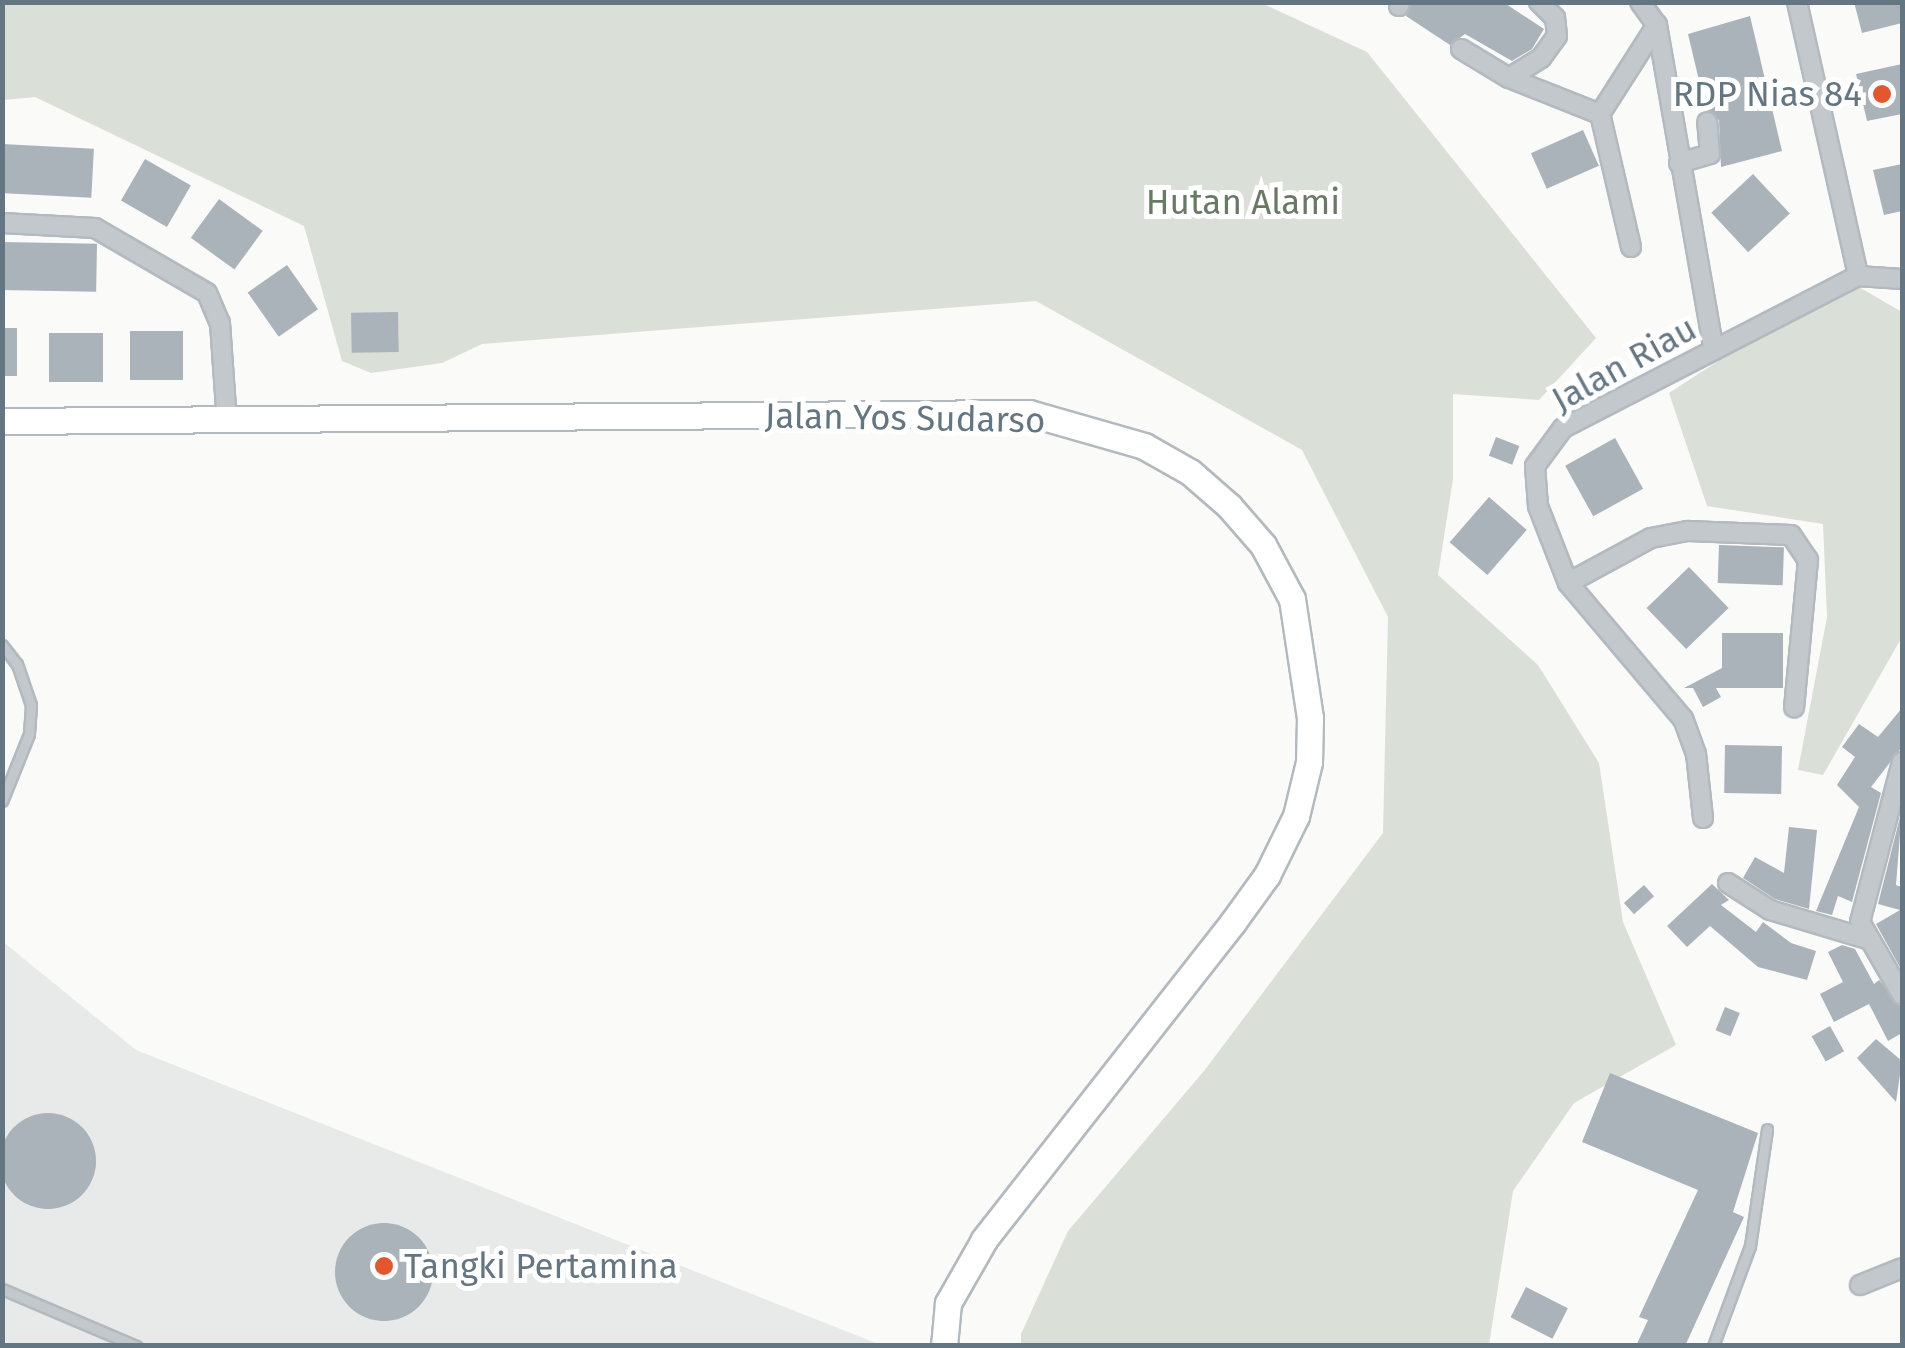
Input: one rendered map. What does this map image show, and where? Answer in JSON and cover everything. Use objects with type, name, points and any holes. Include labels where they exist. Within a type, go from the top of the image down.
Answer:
[{"type":"main road","name":"Jalan Yos Sudarso","points":[[2,421],[1028,413],[1144,446],[1190,472],[1263,545],[1292,600],[1310,718],[1309,762],[1296,816],[1268,875],[984,1240],[948,1303],[944,1346]]},
{"type":"street","points":[[1509,78],[1542,58],[1557,36],[1555,18],[1539,2]]},
{"type":"street","points":[[1640,2],[1657,25],[1714,350]]},
{"type":"street","points":[[1797,2],[1858,276],[1902,279]]},
{"type":"street","points":[[1631,247],[1600,114],[1657,25]]},
{"type":"street","points":[[1461,49],[1509,78],[1600,114]]},
{"type":"street","points":[[1679,164],[1710,154],[1707,122]]},
{"type":"street","points":[[2,223],[95,228],[207,293],[220,323],[227,422]]},
{"type":"street","name":"Jalan Riau","points":[[1703,818],[1696,754],[1683,719],[1568,583],[1538,506],[1536,466],[1563,428],[1858,276]]},
{"type":"street","points":[[1568,583],[1651,538],[1688,530],[1791,536],[1808,560],[1794,707]]},
{"type":"street","points":[[1902,762],[1890,822],[1861,899],[1867,938],[1902,996]]},
{"type":"street","points":[[1728,883],[1770,910],[1867,938]]},
{"type":"street","points":[[1860,1286],[1902,1268]]},
{"type":"lane","points":[[2,645],[17,664],[31,705],[29,734],[2,800]]},
{"type":"lane","points":[[1713,1346],[1750,1246],[1767,1129]]},
{"type":"lane","points":[[2,1289],[136,1346]]},
{"type":"shaded area","points":[[2,941],[136,1050],[881,1345],[3,1345]]},
{"type":"green space","name":"Hutan Alami","points":[[3,2],[1259,2],[1367,52],[1596,338],[1539,400],[1453,394],[1453,479],[1438,575],[1538,665],[1599,763],[1623,922],[1676,1045],[1574,1103],[1513,1191],[1489,1345],[1021,1345],[1021,1334],[1068,1231],[1204,1071],[1383,833],[1388,617],[1302,450],[1036,301],[482,344],[442,363],[371,373],[342,361],[304,226],[35,97],[3,100]]},
{"type":"green space","points":[[1845,279],[1902,312],[1902,637],[1823,775],[1798,770],[1827,617],[1823,524],[1707,506],[1669,393]]},
{"type":"building","points":[[1412,2],[1503,2],[1544,29],[1532,49],[1512,61],[1465,34],[1450,45],[1406,16]]},
{"type":"building","points":[[1854,2],[1902,2],[1902,23],[1862,33]]},
{"type":"building","points":[[1750,16],[1782,151],[1721,167],[1719,120],[1706,110],[1688,34]]},
{"type":"building","name":"RDP Nias 84","points":[[1902,64],[1902,114],[1867,121],[1856,74]]},
{"type":"building","points":[[1583,130],[1599,166],[1547,189],[1531,153]]},
{"type":"building","points":[[2,144],[94,149],[91,198],[2,193]]},
{"type":"building","points":[[145,159],[191,186],[167,227],[121,201]]},
{"type":"building","points":[[1902,164],[1902,211],[1884,215],[1873,170]]},
{"type":"building","points":[[1753,174],[1790,213],[1748,252],[1711,213]]},
{"type":"building","points":[[219,199],[263,231],[234,270],[191,238]]},
{"type":"building","points":[[2,242],[97,244],[96,292],[2,290]]},
{"type":"building","points":[[287,265],[318,309],[279,337],[248,293]]},
{"type":"building","points":[[398,312],[399,352],[352,353],[351,313]]},
{"type":"building","points":[[2,328],[17,328],[17,376],[2,376]]},
{"type":"building","points":[[130,331],[183,331],[183,380],[130,380]]},
{"type":"building","points":[[49,333],[103,333],[103,382],[49,382]]},
{"type":"building","points":[[1496,437],[1519,446],[1512,465],[1489,456]]},
{"type":"building","points":[[1615,438],[1643,489],[1593,516],[1565,466]]},
{"type":"building","points":[[1489,497],[1527,530],[1487,575],[1450,542]]},
{"type":"building","points":[[1719,545],[1784,547],[1783,585],[1718,583]]},
{"type":"building","points":[[1689,567],[1729,608],[1686,649],[1647,608]]},
{"type":"building","points":[[1722,633],[1783,633],[1783,688],[1716,688],[1721,697],[1703,707],[1693,688],[1684,688],[1722,668]]},
{"type":"building","points":[[1902,708],[1902,747],[1871,787],[1881,793],[1852,902],[1838,896],[1832,915],[1816,911],[1859,807],[1837,785],[1855,757],[1842,747],[1859,724],[1878,737]]},
{"type":"building","points":[[1725,745],[1782,746],[1781,794],[1724,793]]},
{"type":"building","points":[[1902,809],[1896,885],[1902,887],[1902,971],[1876,924],[1900,910],[1878,904]]},
{"type":"building","points":[[1789,827],[1817,830],[1809,909],[1775,899],[1743,878],[1755,857],[1784,873]]},
{"type":"building","points":[[1712,884],[1729,900],[1721,905],[1756,932],[1763,922],[1791,943],[1816,951],[1807,980],[1758,967],[1710,926],[1687,947],[1667,926]]},
{"type":"building","points":[[1644,885],[1654,896],[1634,914],[1624,903]]},
{"type":"building","points":[[1842,945],[1855,949],[1874,984],[1879,980],[1902,1007],[1902,1033],[1888,1041],[1869,1004],[1834,1022],[1820,994],[1843,982],[1828,952]]},
{"type":"building","points":[[1725,1007],[1740,1013],[1730,1036],[1716,1030]]},
{"type":"building","points":[[1830,1026],[1844,1051],[1826,1062],[1812,1036]]},
{"type":"building","points":[[1876,1039],[1902,1061],[1896,1102],[1857,1058]]},
{"type":"building","points":[[1610,1073],[1758,1133],[1733,1212],[1744,1217],[1685,1346],[1636,1346],[1648,1320],[1639,1317],[1698,1190],[1582,1142]]},
{"type":"building","points":[[48,1113],[66,1116],[82,1127],[93,1143],[93,1179],[82,1195],[66,1206],[48,1209],[30,1206],[14,1195],[3,1179],[0,1161],[3,1143],[14,1127],[30,1116]]},
{"type":"building","name":"Tangki Pertamina","points":[[384,1223],[403,1227],[418,1238],[429,1253],[433,1272],[429,1291],[418,1306],[403,1317],[384,1321],[365,1317],[350,1306],[339,1291],[335,1272],[339,1253],[350,1238],[365,1227]]},
{"type":"building","points":[[1526,1287],[1568,1308],[1552,1339],[1511,1317]]},
{"type":"place","name":"RDP Nias 84","points":[[1882,94]]},
{"type":"place","name":"Tangki Pertamina","points":[[384,1266]]}]
